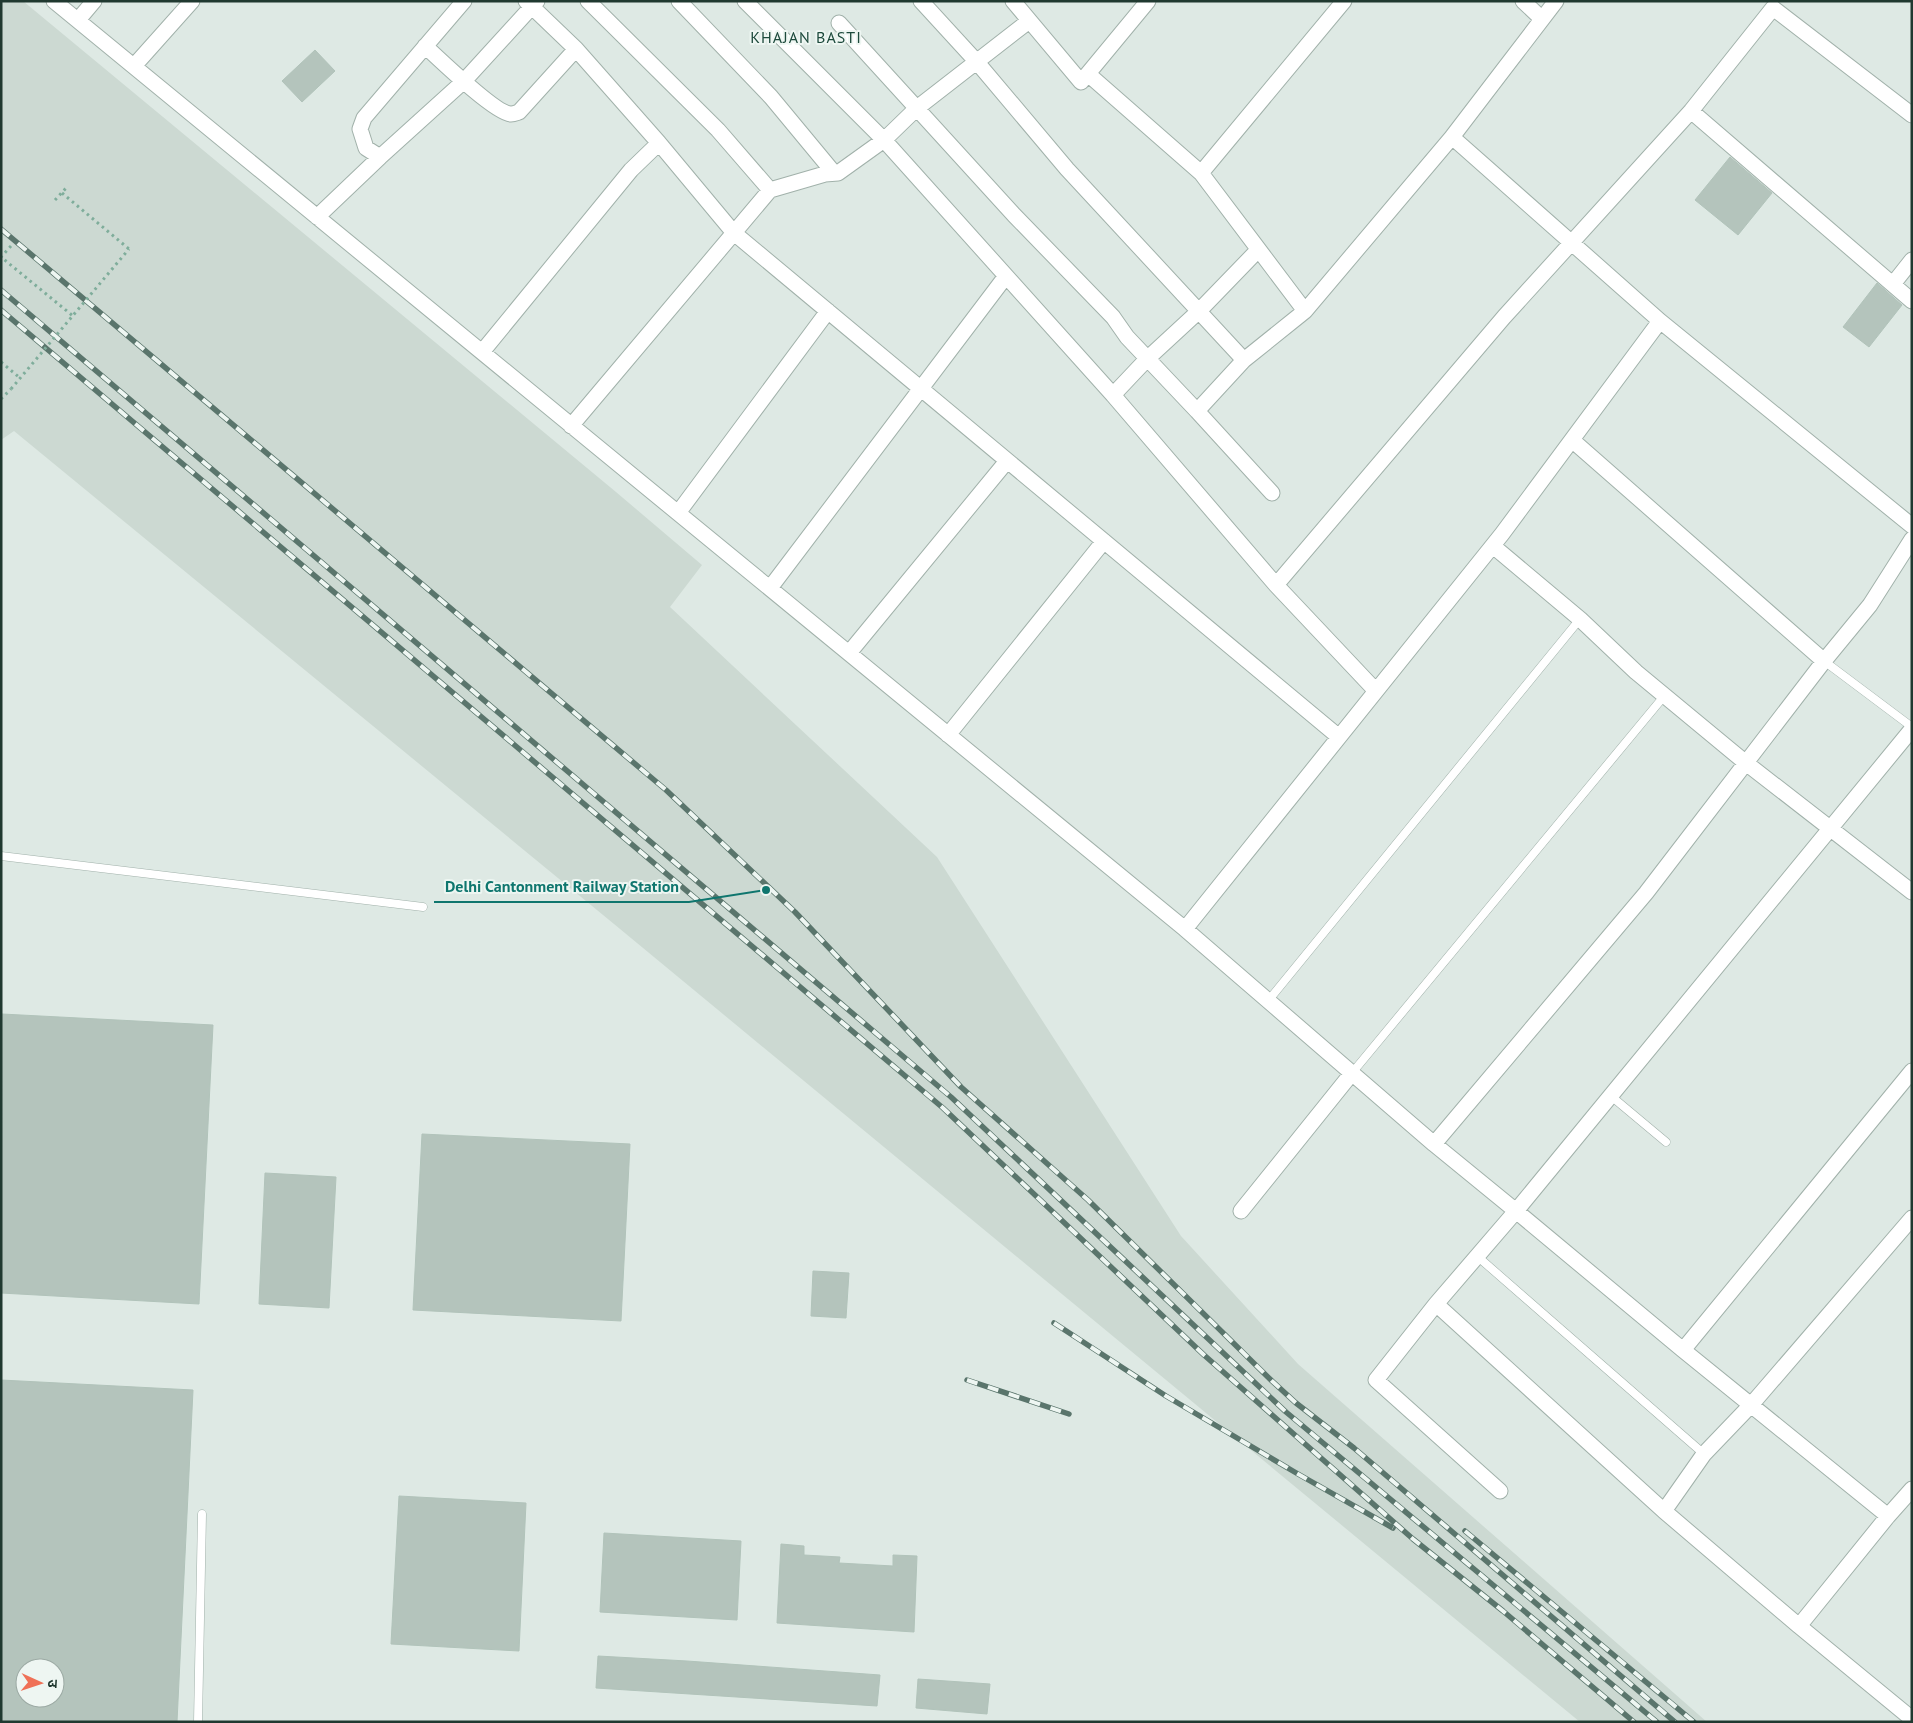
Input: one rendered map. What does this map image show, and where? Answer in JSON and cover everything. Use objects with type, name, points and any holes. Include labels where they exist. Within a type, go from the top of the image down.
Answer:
[{"type":"street","points":[[54,1],[1185,929],[1434,1144],[1683,1350],[1888,1516]]},
{"type":"street","points":[[78,20],[94,1]]},
{"type":"street","points":[[134,66],[192,1]]},
{"type":"street","points":[[380,156],[366,148],[360,129],[364,118],[464,1]]},
{"type":"street","points":[[588,1],[718,130],[770,190]]},
{"type":"street","points":[[680,1],[771,97],[834,173]]},
{"type":"street","points":[[744,1],[884,140],[1113,395],[1276,585],[1376,691]]},
{"type":"street","points":[[922,1],[976,61],[1067,169],[1244,360]]},
{"type":"street","points":[[1012,1],[1081,82],[1148,1]]},
{"type":"street","points":[[1201,174],[1344,1]]},
{"type":"street","points":[[1523,1],[1542,18]]},
{"type":"street","points":[[1197,411],[1244,360],[1305,311],[1452,137],[1556,1]]},
{"type":"street","points":[[317,217],[380,156],[464,81],[532,3],[576,49],[659,143],[734,233],[1339,737]]},
{"type":"street","points":[[1276,585],[1504,317],[1691,111],[1776,5],[1912,115]]},
{"type":"street","points":[[571,426],[770,190],[825,174],[838,173],[884,140],[917,108],[1029,20]]},
{"type":"street","points":[[839,23],[1014,215],[1113,317],[1126,337],[1272,493]]},
{"type":"street","points":[[425,46],[501,111],[511,114],[519,112],[576,49]]},
{"type":"street","points":[[1088,74],[1201,174],[1305,311]]},
{"type":"street","points":[[1691,111],[1912,300]]},
{"type":"street","points":[[1452,137],[1660,321],[1912,526]]},
{"type":"street","points":[[482,352],[631,170],[659,143]]},
{"type":"street","points":[[1113,395],[1258,250]]},
{"type":"street","points":[[1893,284],[1912,260]]},
{"type":"street","points":[[770,588],[1006,276]]},
{"type":"street","points":[[678,513],[828,311]]},
{"type":"street","points":[[1185,929],[1492,546],[1660,321]]},
{"type":"street","points":[[1572,440],[1824,661]]},
{"type":"street","points":[[849,653],[1007,461]]},
{"type":"street","points":[[1434,1144],[1646,893],[1824,661],[1870,605],[1912,539]]},
{"type":"street","points":[[948,735],[1104,541]]},
{"type":"street","points":[[1492,546],[1580,619],[1636,672],[1746,763],[1912,892]]},
{"type":"street","points":[[1500,1491],[1376,1380],[1436,1304],[1516,1211],[1912,728]]},
{"type":"street","points":[[1683,1350],[1912,1070]]},
{"type":"street","points":[[1241,1211],[1352,1073]]},
{"type":"street","points":[[1664,1512],[1704,1454],[1751,1405],[1912,1218]]},
{"type":"street","points":[[1436,1304],[1664,1512],[1912,1720]]},
{"type":"street","points":[[1799,1626],[1912,1489]]},
{"type":"lane","points":[[1268,1001],[1580,619]]},
{"type":"lane","points":[[1824,661],[1912,728]]},
{"type":"lane","points":[[1352,1073],[1666,695]]},
{"type":"lane","points":[[1,856],[423,907]]},
{"type":"lane","points":[[1611,1096],[1666,1142]]},
{"type":"lane","points":[[1477,1256],[1704,1454]]},
{"type":"lane","points":[[198,1722],[202,1514]]},
{"type":"path","points":[[55,200],[67,187]]},
{"type":"path","points":[[1,399],[129,249],[62,193]]},
{"type":"path","points":[[11,246],[1,257],[73,316]]},
{"type":"path","points":[[1,362],[20,378]]},
{"type":"shaded area","points":[[1,1],[23,1],[702,565],[670,607],[937,857],[1181,1236],[1298,1364],[1707,1722],[1580,1722],[14,431],[1,440]]},
{"type":"building","points":[[315,50],[335,71],[302,102],[282,81]]},
{"type":"building","points":[[1730,157],[1772,193],[1738,235],[1695,200]]},
{"type":"building","points":[[1877,283],[1902,305],[1869,347],[1843,327]]},
{"type":"building","points":[[2,1014],[213,1025],[199,1304],[1,1293]]},
{"type":"building","points":[[422,1134],[630,1144],[621,1321],[413,1310]]},
{"type":"building","points":[[265,1173],[336,1177],[329,1308],[259,1304]]},
{"type":"building","points":[[813,1271],[849,1273],[846,1318],[811,1316]]},
{"type":"building","points":[[1,1380],[193,1390],[177,1722],[1,1722]]},
{"type":"building","points":[[399,1496],[526,1503],[519,1651],[391,1644]]},
{"type":"building","points":[[604,1533],[741,1541],[737,1620],[600,1612]]},
{"type":"building","points":[[781,1544],[804,1546],[804,1555],[840,1557],[839,1563],[893,1566],[893,1555],[917,1556],[914,1632],[777,1623]]},
{"type":"building","points":[[598,1656],[880,1675],[877,1706],[596,1688]]},
{"type":"building","points":[[918,1679],[990,1684],[987,1714],[916,1708]]},
{"type":"railway","points":[[1,229],[666,790],[795,912],[961,1087],[1088,1200],[1272,1381],[1296,1403],[1354,1448],[1675,1722]]},
{"type":"railway","points":[[1,290],[951,1097],[1286,1412],[1657,1722]]},
{"type":"railway","points":[[1,310],[943,1108],[1204,1355],[1413,1539],[1503,1611],[1634,1722]]},
{"type":"railway","points":[[1054,1323],[1166,1396],[1393,1528]]},
{"type":"railway","points":[[967,1380],[1069,1414]]},
{"type":"railway","points":[[1465,1531],[1694,1722]]},
{"type":"place","name":"Delhi Cantonment Railway Station","points":[[766,890]]},
{"type":"district","name":"KHAJAN BASTI","points":[[806,37]]}]
